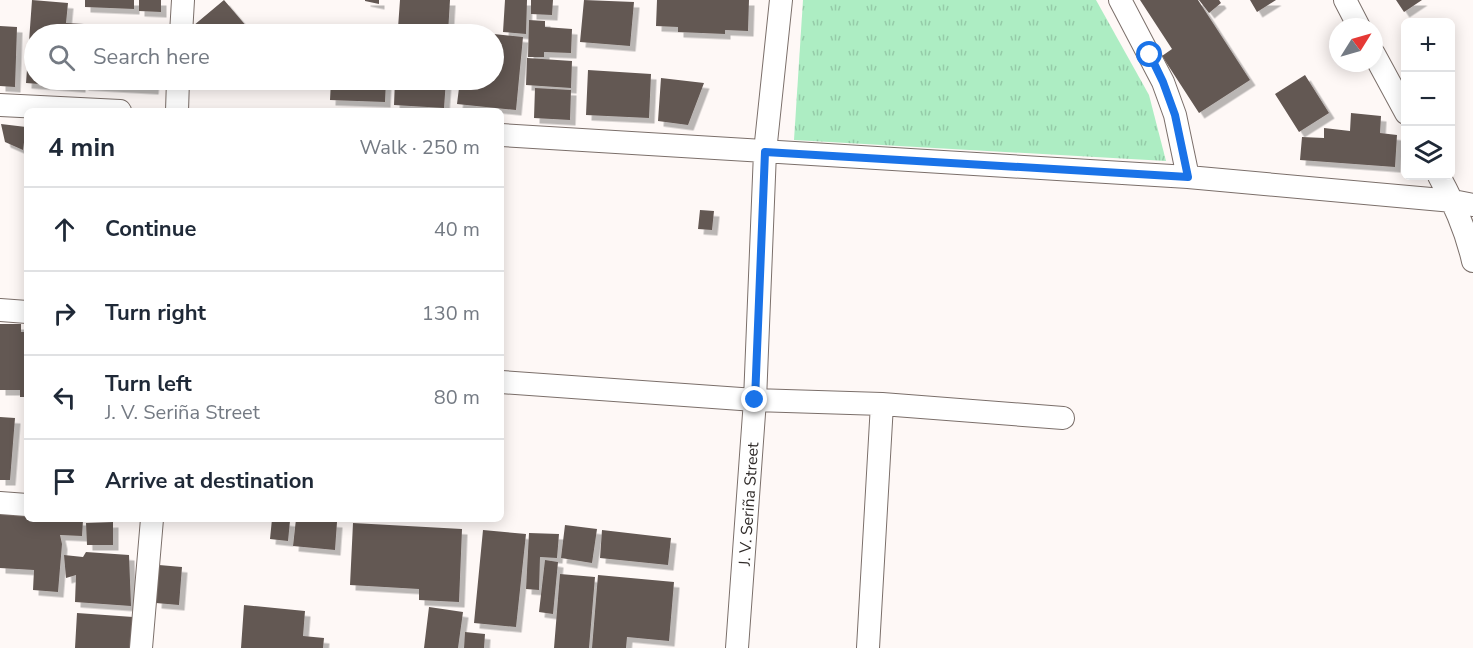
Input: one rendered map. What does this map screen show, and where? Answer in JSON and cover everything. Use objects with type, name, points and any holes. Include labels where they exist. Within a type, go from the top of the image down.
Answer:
[{"type":"street","points":[[182,24],[183,0]]},
{"type":"street","name":"J. V. Seriña Street","points":[[737,648],[755,400],[765,152],[781,0]]},
{"type":"street","points":[[1120,0],[1163,82],[1175,115],[1188,177]]},
{"type":"street","points":[[1345,0],[1354,18]]},
{"type":"street","points":[[1383,71],[1401,104]]},
{"type":"street","points":[[177,108],[178,90]]},
{"type":"street","points":[[0,105],[60,108]]},
{"type":"street","points":[[504,135],[1188,177],[1463,203]]},
{"type":"street","points":[[1443,180],[1463,203],[1473,261]]},
{"type":"street","points":[[0,310],[24,312]]},
{"type":"street","points":[[504,382],[755,400],[882,404],[1063,418]]},
{"type":"street","points":[[868,648],[882,404]]},
{"type":"street","points":[[0,503],[24,505]]},
{"type":"street","points":[[141,648],[152,522]]},
{"type":"green space","points":[[803,0],[1096,0],[1149,95],[1166,161],[794,140]]},
{"type":"building","points":[[32,0],[68,3],[66,23],[84,24],[30,24]]},
{"type":"building","points":[[85,0],[134,0],[134,9],[85,7]]},
{"type":"building","points":[[139,0],[161,0],[161,12],[139,11]]},
{"type":"building","points":[[224,0],[244,24],[195,24]]},
{"type":"building","points":[[379,0],[379,4],[365,1]]},
{"type":"building","points":[[400,0],[450,0],[449,24],[398,24]]},
{"type":"building","points":[[505,0],[527,0],[526,34],[504,32]]},
{"type":"building","points":[[531,0],[553,0],[552,15],[531,14]]},
{"type":"building","points":[[584,0],[634,2],[630,46],[580,42]]},
{"type":"building","points":[[657,0],[749,0],[748,31],[725,30],[725,34],[678,32],[678,27],[656,26]]},
{"type":"building","points":[[1140,0],[1198,0],[1250,80],[1199,113],[1162,56],[1172,49]]},
{"type":"building","points":[[1199,0],[1219,0],[1221,3],[1209,13]]},
{"type":"building","points":[[1250,0],[1276,0],[1257,12]]},
{"type":"building","points":[[1396,0],[1422,0],[1404,12]]},
{"type":"building","points":[[529,20],[545,21],[545,27],[572,29],[571,53],[544,52],[544,57],[528,57]]},
{"type":"building","points":[[0,26],[17,27],[15,87],[0,86]]},
{"type":"building","points":[[504,35],[523,37],[516,110],[457,104],[459,90],[504,90]]},
{"type":"building","points":[[527,58],[572,61],[571,88],[526,85]]},
{"type":"building","points":[[588,70],[651,74],[649,118],[586,115]]},
{"type":"building","points":[[1305,75],[1329,113],[1299,132],[1275,94]]},
{"type":"building","points":[[661,78],[704,83],[688,125],[658,121]]},
{"type":"building","points":[[535,88],[571,90],[570,120],[534,118]]},
{"type":"building","points":[[330,90],[386,90],[385,102],[330,100]]},
{"type":"building","points":[[395,90],[445,90],[444,108],[394,105]]},
{"type":"building","points":[[1351,113],[1381,116],[1380,133],[1397,135],[1395,167],[1300,160],[1302,137],[1324,138],[1324,128],[1350,131]]},
{"type":"building","points":[[1,124],[24,127],[23,150],[5,142]]},
{"type":"building","points":[[700,210],[714,211],[712,230],[698,229]]},
{"type":"building","points":[[0,324],[21,324],[21,332],[24,332],[24,397],[20,397],[20,390],[0,390]]},
{"type":"building","points":[[0,417],[15,418],[10,480],[0,480]]},
{"type":"building","points":[[0,513],[24,515],[24,522],[83,522],[82,536],[60,535],[62,544],[58,592],[33,590],[34,570],[0,568]]},
{"type":"building","points":[[113,522],[113,545],[87,545],[86,523]]},
{"type":"building","points":[[272,522],[290,522],[288,541],[270,539]]},
{"type":"building","points":[[296,522],[337,522],[335,550],[293,546]]},
{"type":"building","points":[[353,523],[462,529],[459,602],[419,600],[419,589],[350,585]]},
{"type":"building","points":[[565,525],[597,529],[592,563],[561,558]]},
{"type":"building","points":[[483,530],[526,534],[516,627],[474,623]]},
{"type":"building","points":[[602,530],[671,538],[668,565],[600,558]]},
{"type":"building","points":[[529,533],[559,534],[557,558],[540,557],[539,590],[526,589]]},
{"type":"building","points":[[86,552],[129,555],[131,606],[75,602],[76,575],[66,578],[64,555],[83,557]]},
{"type":"building","points":[[545,560],[558,562],[553,614],[539,612]]},
{"type":"building","points":[[159,565],[182,567],[179,605],[156,603]]},
{"type":"building","points":[[560,574],[595,577],[589,648],[554,648]]},
{"type":"building","points":[[598,575],[674,582],[669,641],[627,637],[626,648],[592,648]]},
{"type":"building","points":[[244,605],[305,611],[303,636],[324,638],[323,648],[241,648]]},
{"type":"building","points":[[429,607],[463,612],[458,648],[424,648]]},
{"type":"building","points":[[77,613],[133,617],[131,648],[75,648]]},
{"type":"building","points":[[465,632],[485,634],[484,648],[464,648]]},
{"type":"route","points":[[755,400],[765,152],[1188,177],[1175,115],[1150,55]]}]
